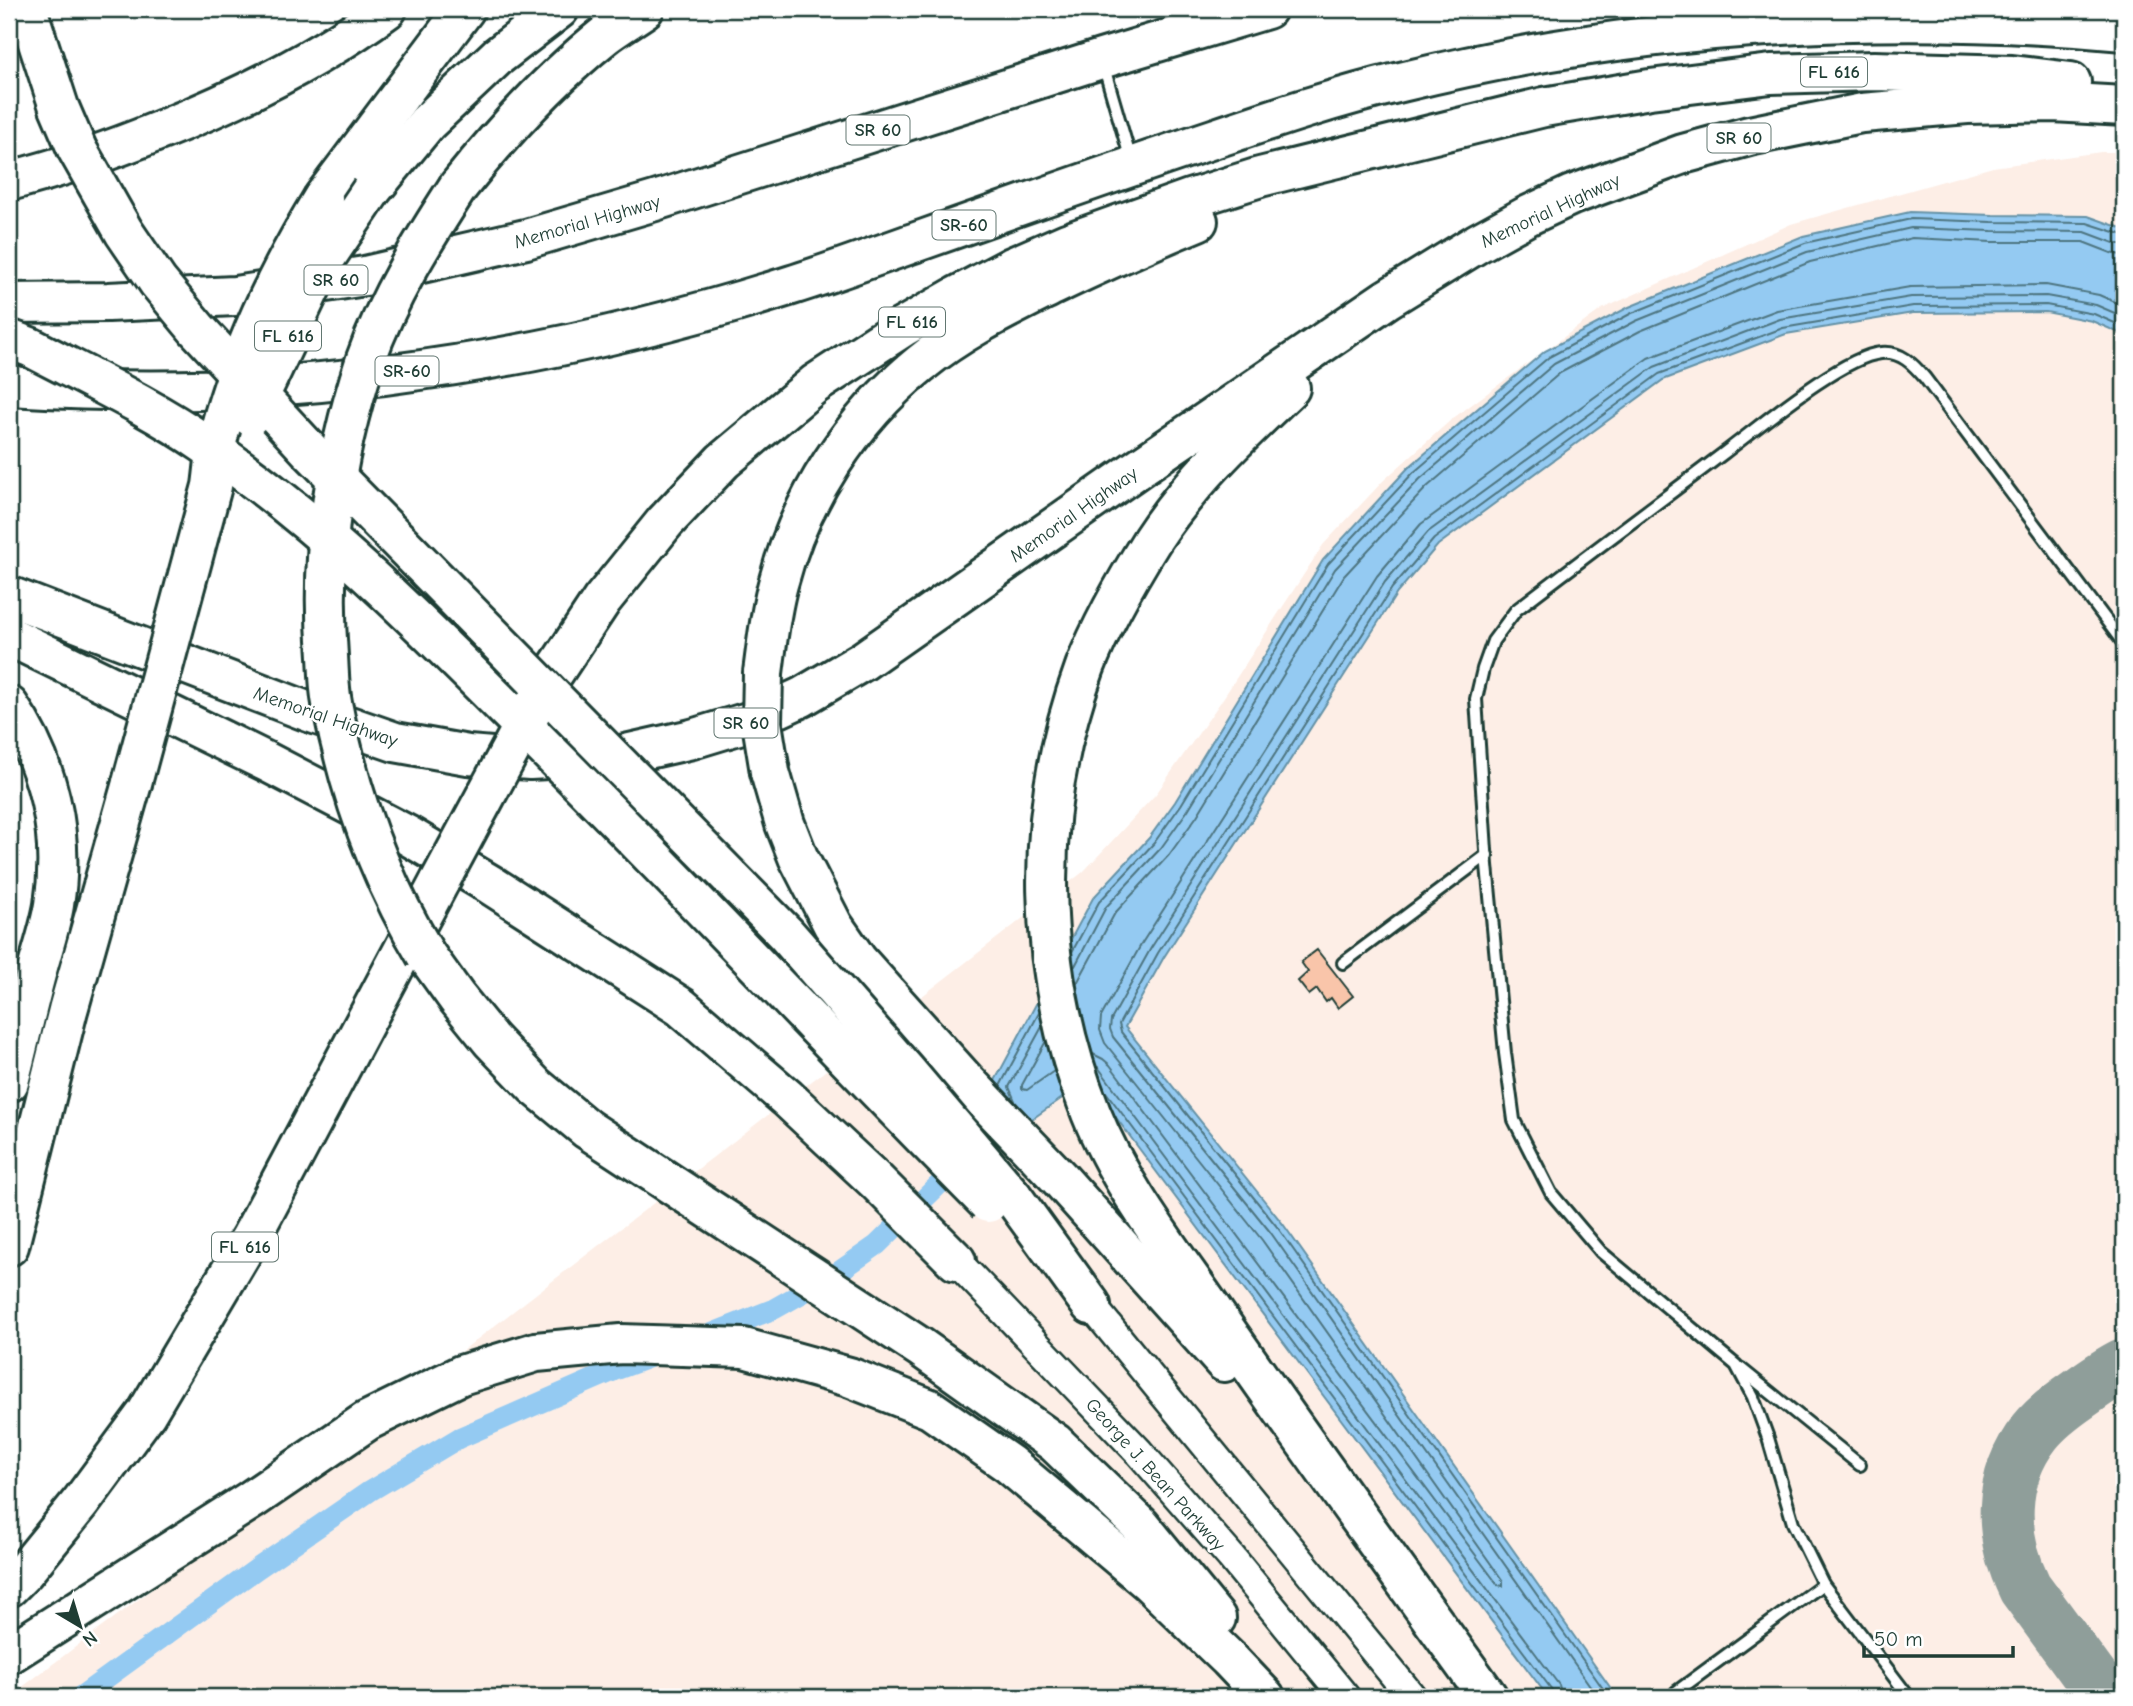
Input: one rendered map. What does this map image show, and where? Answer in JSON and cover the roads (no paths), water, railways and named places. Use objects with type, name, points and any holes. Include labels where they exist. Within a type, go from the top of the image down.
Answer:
[{"type":"highway","points":[[27,9],[59,107],[77,149],[124,232],[158,282],[197,329],[310,451],[786,934],[906,1071],[1004,1204],[1090,1305]]},
{"type":"highway","points":[[9,181],[119,147],[206,112],[323,52],[387,9]]},
{"type":"highway","points":[[212,486],[223,417],[245,350],[286,260],[323,198],[465,9]]},
{"type":"highway","name":"FL 616","points":[[9,1246],[68,1010],[212,486],[245,428],[323,262],[371,191],[427,123],[498,56],[559,9]]},
{"type":"highway","points":[[644,9],[604,36],[537,97],[495,141],[458,187],[422,242],[367,357],[349,417],[331,502],[325,583],[332,701],[368,837],[404,918],[426,955],[491,1040],[535,1086],[587,1129],[919,1347],[1055,1443],[1140,1525],[1278,1697]]},
{"type":"highway","name":"Memorial Highway","points":[[9,303],[235,296],[365,276],[526,239],[1267,9]]},
{"type":"highway","name":"SR-60","points":[[9,386],[127,391],[253,388],[443,367],[533,352],[708,311],[796,284],[1289,113],[1396,83],[1499,60],[1625,38],[1861,20],[1973,21],[2124,31]]},
{"type":"highway","name":"FL 616","points":[[9,1587],[80,1502],[146,1414],[251,1237],[547,683],[602,600],[665,522],[723,461],[815,384],[957,296],[1012,267],[1120,223],[1260,177],[1544,107],[1650,89],[1771,74],[1874,71],[2012,75],[2124,91]]},
{"type":"highway","name":"Memorial Highway","points":[[9,596],[286,704],[395,742],[468,755],[530,760],[621,755],[692,739],[748,722],[802,697],[853,667],[1387,299],[1527,216],[1572,195],[1683,154],[1749,135],[1862,113],[1967,104],[2053,102],[2124,106]]},
{"type":"highway","points":[[1342,1495],[1060,1179],[965,1080],[858,961],[833,925],[798,857],[785,824],[770,772],[762,723],[763,673],[768,630],[778,584],[801,518],[823,477],[853,433],[887,394],[919,364],[991,316],[1102,262],[1340,162],[1397,142]]},
{"type":"highway","points":[[1387,299],[1276,400],[1193,486],[1154,538],[1111,611],[1085,666],[1068,721],[1053,795],[1045,865],[1047,917],[1053,965],[1069,1041],[1093,1116],[1138,1202],[1342,1495],[1488,1697]]},
{"type":"highway","points":[[9,339],[30,347],[155,413],[205,444],[263,486],[370,575],[644,847],[874,1088],[1004,1204]]},
{"type":"highway","points":[[9,636],[268,762],[407,835],[491,885],[681,1007],[787,1098],[956,1261]]},
{"type":"highway","points":[[9,706],[25,733],[46,782],[57,836],[54,906],[9,1082]]},
{"type":"highway","points":[[9,1654],[251,1500],[367,1421],[460,1375],[536,1352],[621,1344],[744,1348],[849,1377],[930,1409],[1009,1464],[1149,1582],[1265,1697]]},
{"type":"street","name":"George J. Bean Parkway","points":[[956,1261],[1139,1452],[1231,1557],[1345,1697]]},
{"type":"street","points":[[1090,1305],[1412,1697]]},
{"type":"lane","points":[[1101,59],[1133,166]]},
{"type":"lane","points":[[1860,1465],[1601,1252],[1551,1194],[1514,1120],[1505,1053],[1487,855],[1476,699],[1483,669],[1493,641],[1516,610],[1799,396],[1850,364],[1880,353],[1900,356],[1912,363],[1926,378],[2124,644]]},
{"type":"lane","points":[[1343,963],[1487,855]]},
{"type":"lane","points":[[1736,1365],[1753,1397],[1768,1438],[1793,1523],[1823,1584],[1909,1697]]},
{"type":"lane","points":[[1676,1692],[1823,1584]]},
{"type":"water","points":[[1910,212],[2088,216],[2124,229],[2124,335],[2092,321],[2046,312],[1913,313],[1786,334],[1663,380],[1438,545],[1397,593],[1164,957],[1125,1027],[1283,1224],[1617,1697],[1548,1697],[1088,1080],[1012,1133],[991,1088],[1093,898],[1149,838],[1175,802],[1323,560],[1408,468],[1545,351],[1629,307],[1803,236]]},
{"type":"waterway","points":[[703,1337],[774,1309],[834,1275],[877,1245],[1010,1115]]},
{"type":"waterway","points":[[80,1697],[370,1491],[459,1438],[613,1371],[659,1354]]}]
